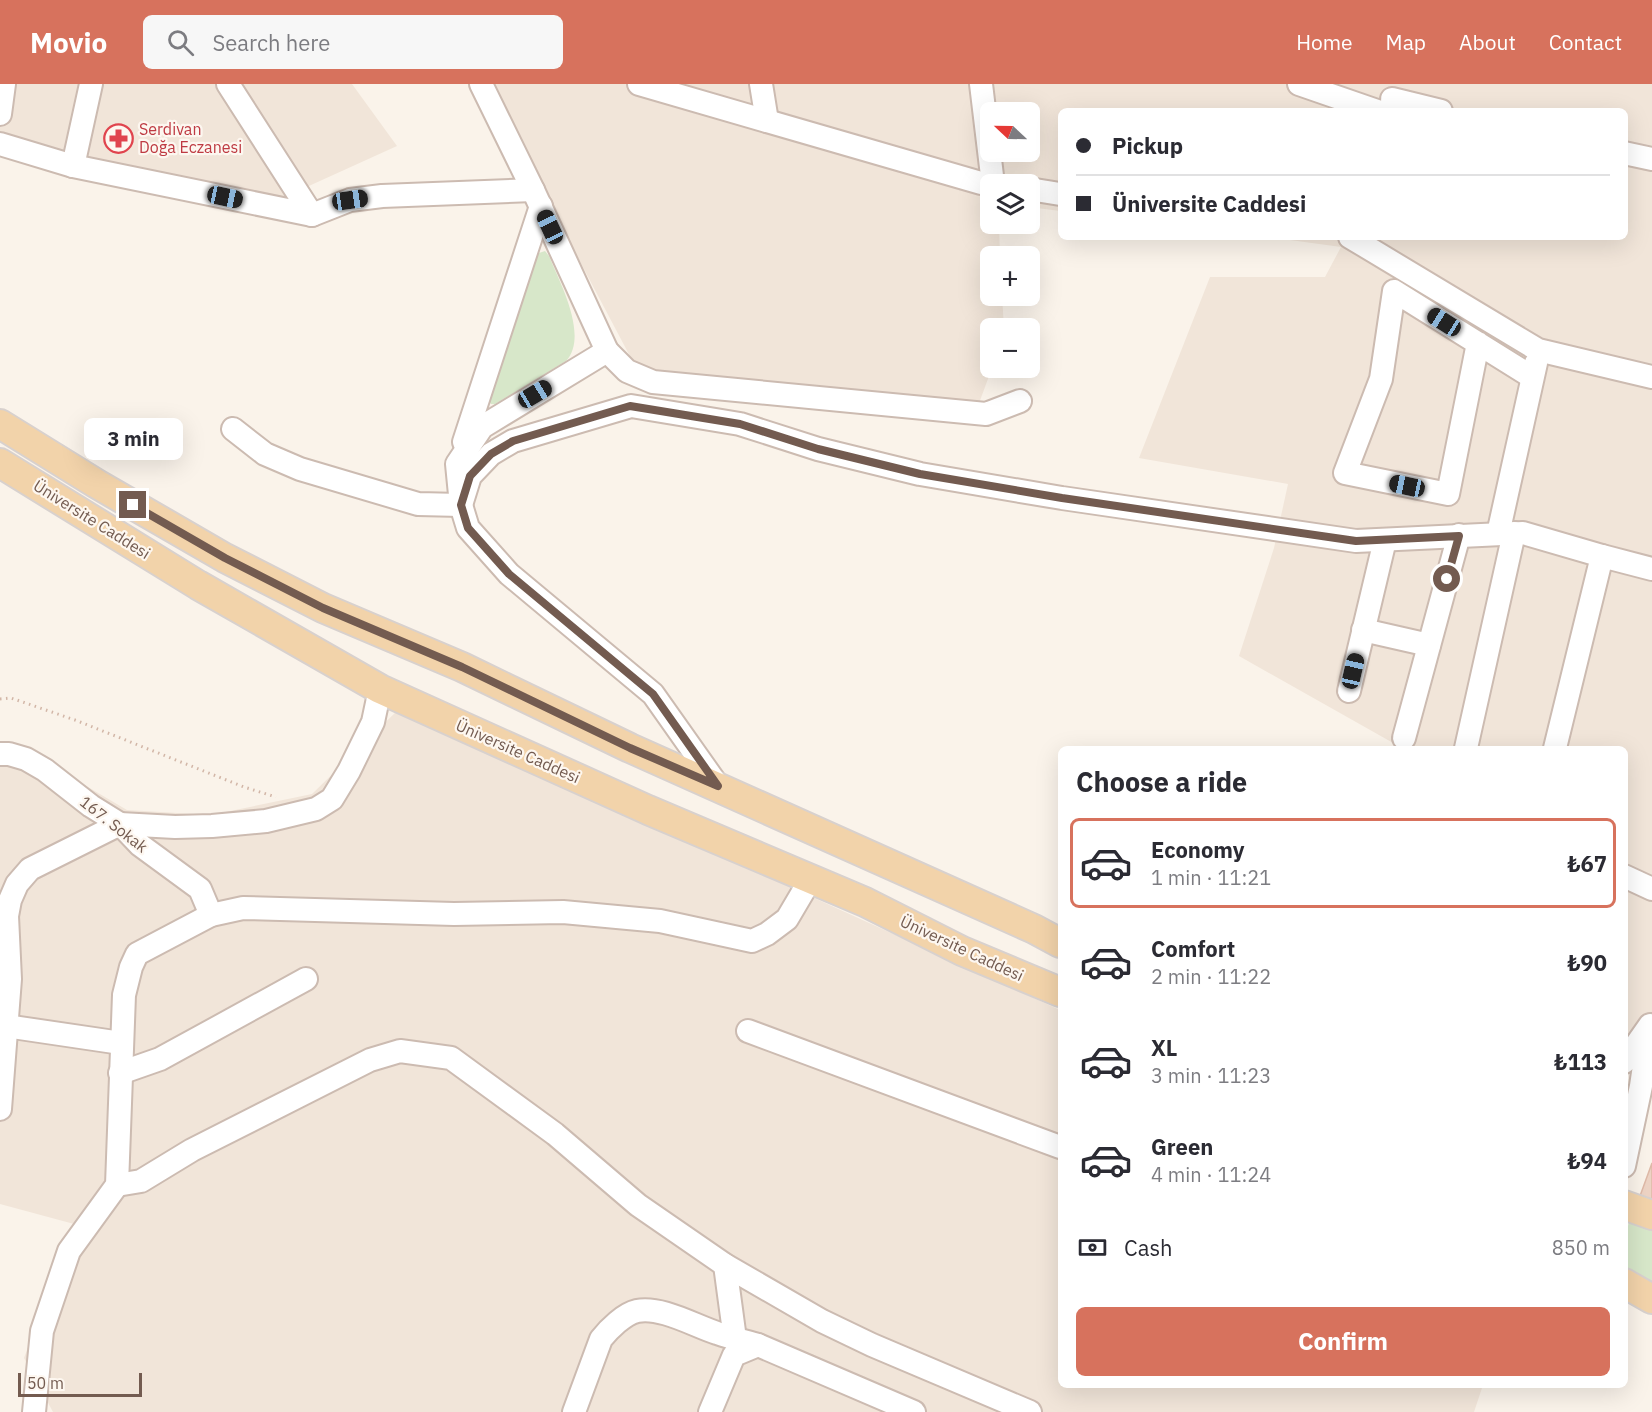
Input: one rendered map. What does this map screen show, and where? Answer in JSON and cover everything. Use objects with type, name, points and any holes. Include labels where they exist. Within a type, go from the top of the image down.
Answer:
[{"type":"main road","name":"Üniversite Caddesi","points":[[0,424],[225,558],[323,608],[462,667],[630,748],[1034,929],[1058,942]]},
{"type":"main road","name":"Üniversite Caddesi","points":[[0,463],[198,585],[380,689],[648,810],[865,902],[962,951],[1058,991]]},
{"type":"main road","points":[[1628,1206],[1652,1215]]},
{"type":"main road","points":[[1628,1285],[1652,1299]]},
{"type":"street","points":[[0,114],[4,84]]},
{"type":"street","points":[[73,166],[91,84]]},
{"type":"street","points":[[228,84],[312,215]]},
{"type":"street","points":[[481,84],[537,198],[607,351],[627,371],[653,382],[986,414],[1020,401]]},
{"type":"street","points":[[761,84],[767,121]]},
{"type":"street","points":[[981,84],[993,174]]},
{"type":"street","points":[[1299,84],[1426,108]]},
{"type":"street","points":[[643,85],[980,183]]},
{"type":"street","points":[[0,144],[73,166],[312,215],[350,200],[382,196],[537,198]]},
{"type":"street","points":[[1628,156],[1652,160]]},
{"type":"street","points":[[1040,191],[1058,194]]},
{"type":"street","points":[[537,198],[457,464],[461,505],[468,528],[509,574],[653,694],[718,786]]},
{"type":"street","points":[[1355,240],[1538,350],[1651,374]]},
{"type":"street","points":[[1478,343],[1448,494],[1345,473],[1381,379],[1394,291],[1478,343],[1532,377]]},
{"type":"street","points":[[1466,746],[1538,350]]},
{"type":"street","points":[[457,464],[482,427],[607,351]]},
{"type":"street","points":[[461,505],[470,476],[491,454],[506,445],[630,406],[740,424],[818,449],[920,474],[1062,498],[1356,541],[1523,533],[1652,570]]},
{"type":"street","points":[[233,429],[265,454],[300,469],[418,504],[461,505]]},
{"type":"street","points":[[1404,738],[1459,536]]},
{"type":"street","points":[[1349,691],[1385,540]]},
{"type":"street","points":[[1555,746],[1602,556]]},
{"type":"street","points":[[1363,630],[1429,645]]},
{"type":"street","points":[[0,1109],[10,979],[8,916],[10,900],[17,884],[30,869],[120,825],[212,826],[266,821],[316,809],[332,799],[349,771],[372,722],[380,689]]},
{"type":"street","name":"167. Sokak","points":[[0,754],[26,759],[45,770],[91,806],[120,825],[140,845],[200,889],[211,915]]},
{"type":"street","points":[[1628,878],[1652,889]]},
{"type":"street","points":[[34,1412],[42,1331],[69,1251],[117,1185],[124,995],[136,954],[211,915],[243,908],[454,914],[562,912],[660,921],[752,941],[767,934],[787,919],[810,880]]},
{"type":"street","points":[[120,1073],[160,1059],[306,979]]},
{"type":"street","points":[[1628,1056],[1651,1022]]},
{"type":"street","points":[[1628,1147],[1651,1022]]},
{"type":"street","points":[[6,1026],[121,1043]]},
{"type":"street","points":[[748,1031],[1058,1146]]},
{"type":"street","points":[[117,1185],[141,1181],[192,1150],[370,1060],[400,1051],[451,1058],[555,1134],[638,1205],[724,1265],[822,1321],[872,1346],[1030,1412]]},
{"type":"street","points":[[724,1265],[735,1339]]},
{"type":"street","points":[[574,1412],[601,1339],[608,1330],[636,1311],[659,1313],[758,1345],[914,1412]]},
{"type":"street","points":[[710,1412],[734,1355],[758,1345]]},
{"type":"path","points":[[0,699],[11,698],[75,720],[244,788],[279,798]]},
{"type":"shaded area","points":[[0,84],[352,84],[397,146],[278,200],[0,149]]},
{"type":"shaded area","points":[[494,84],[1652,84],[1652,1036],[1628,1061],[1628,746],[1398,746],[1239,656],[1274,548],[1288,484],[1139,458],[1210,277],[1325,277],[1341,247],[1291,240],[1628,240],[1628,108],[1058,108],[1058,211],[1040,208],[1040,174],[980,174],[980,234],[999,234],[1000,246],[980,246],[980,306],[1003,306],[1003,318],[980,318],[980,378],[988,378],[978,406],[642,379],[539,184]]},
{"type":"shaded area","points":[[399,709],[1058,1009],[1058,1388],[1482,1388],[1474,1412],[53,1412],[24,1358],[74,1224],[0,1204],[0,749],[20,747],[127,810],[211,815],[312,794]]},
{"type":"green space","points":[[545,251],[560,280],[570,309],[575,338],[572,350],[566,361],[495,404],[491,404],[488,400],[534,259],[539,253]]},
{"type":"green space","points":[[1631,1212],[1652,1222],[1652,1292],[1628,1277],[1628,1226]]},
{"type":"building","points":[[1652,1163],[1652,1200],[1640,1196]]},
{"type":"place","name":"Serdivan Doğa Eczanesi","points":[[118,138]]},
{"type":"route","points":[[133,505],[225,558],[323,608],[462,667],[546,709],[718,786],[653,694],[509,574],[468,528],[461,505],[470,476],[491,454],[513,441],[630,406],[740,424],[818,449],[920,474],[1062,498],[1356,541],[1459,536],[1447,579]]}]
